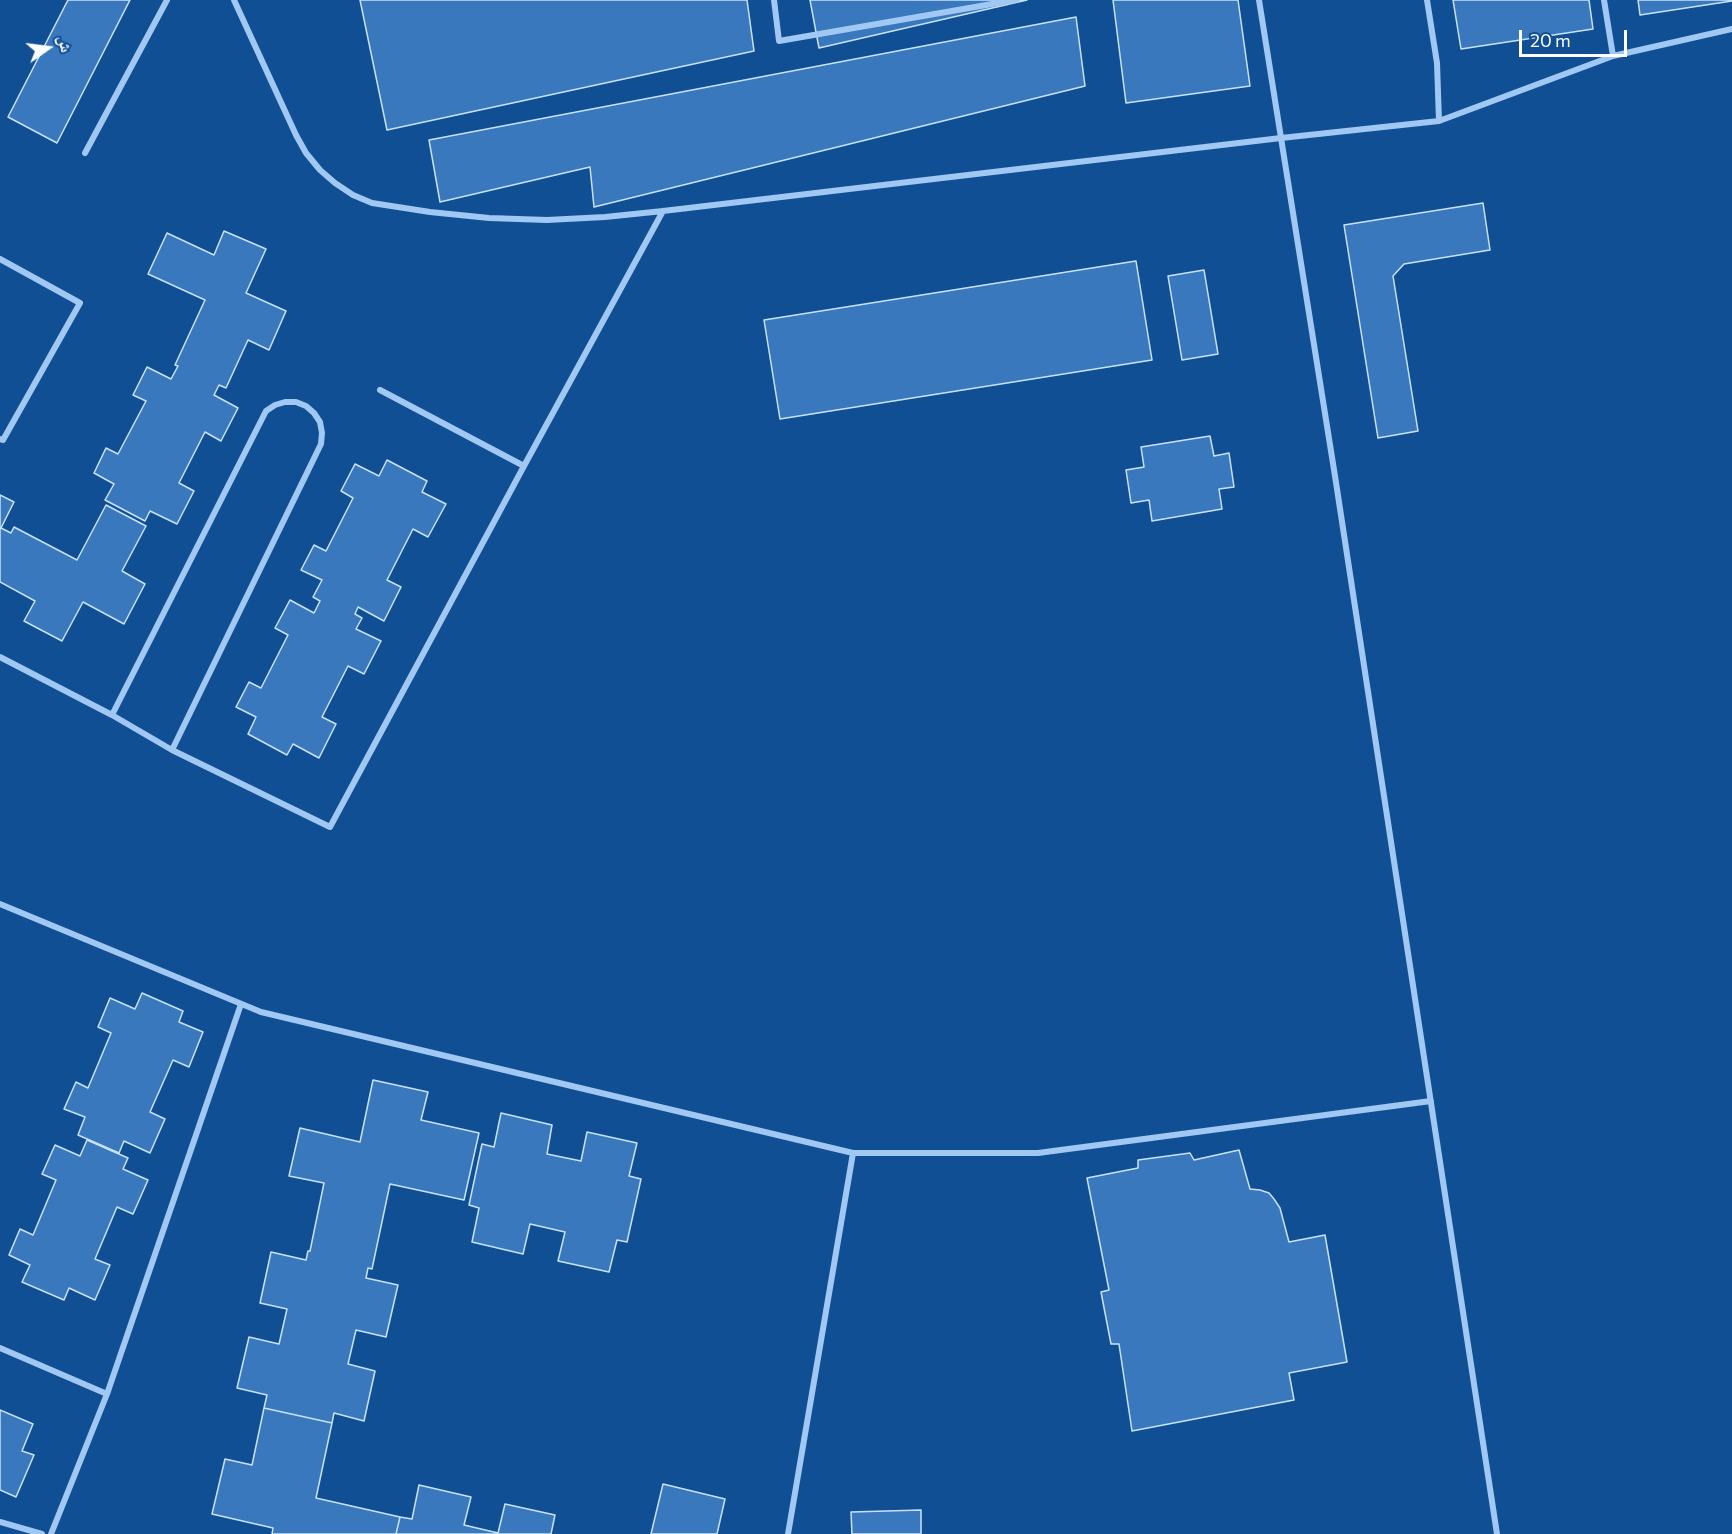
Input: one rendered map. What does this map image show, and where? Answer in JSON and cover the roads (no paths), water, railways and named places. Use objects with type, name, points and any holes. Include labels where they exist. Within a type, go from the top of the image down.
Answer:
[{"type":"street","points":[[85,153],[167,0]]},
{"type":"street","points":[[234,0],[296,135],[306,153],[320,170],[353,195],[372,203],[489,218],[605,217],[1439,121],[1613,56],[1732,29]]},
{"type":"street","points":[[774,0],[780,41],[1015,0]]},
{"type":"street","points":[[1259,0],[1497,1534]]},
{"type":"street","points":[[1427,0],[1437,63],[1439,121]]},
{"type":"street","points":[[1604,0],[1613,56]]},
{"type":"street","points":[[0,657],[112,715],[172,750],[330,827],[663,211]]},
{"type":"street","points":[[0,259],[80,303],[3,440],[0,439]]},
{"type":"street","points":[[380,390],[524,466]]},
{"type":"street","points":[[112,715],[266,411],[285,402],[296,402],[306,406],[320,422],[321,444],[172,750]]},
{"type":"street","points":[[0,904],[261,1012],[853,1153],[1038,1153],[1431,1101]]},
{"type":"street","points":[[51,1534],[107,1394],[241,1004]]},
{"type":"street","points":[[788,1534],[853,1153]]},
{"type":"street","points":[[0,1348],[107,1394]]},
{"type":"street","points":[[0,1522],[42,1534]]}]
